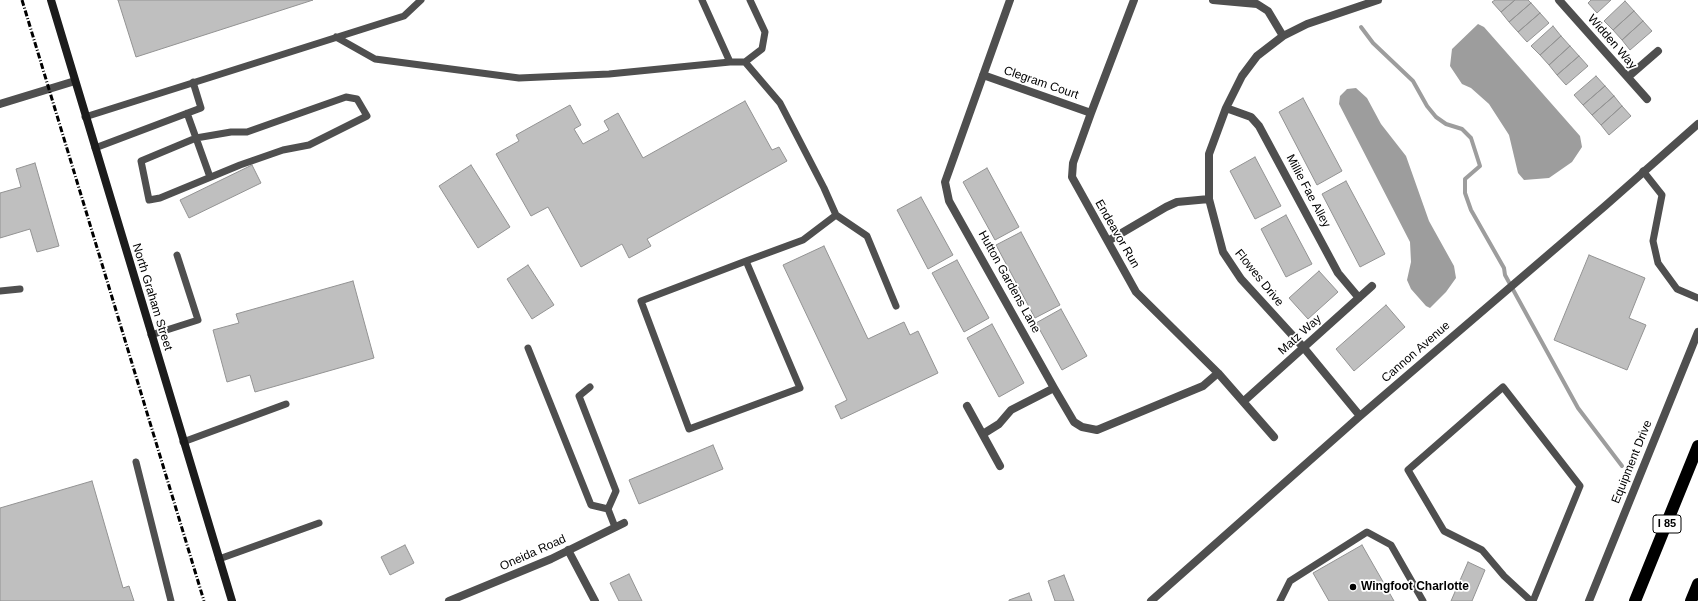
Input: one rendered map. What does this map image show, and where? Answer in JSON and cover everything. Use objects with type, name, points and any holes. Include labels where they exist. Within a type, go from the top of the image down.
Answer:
[{"type":"highway","name":"I 85","points":[[1635,601],[1698,446]]},
{"type":"highway","points":[[1691,601],[1698,584]]},
{"type":"main road","name":"North Graham Street","points":[[51,0],[74,81],[232,601]]},
{"type":"street","name":"Hutton Gardens Lane","points":[[1010,0],[945,182],[946,191],[950,201],[1054,388],[1074,422],[1082,427],[1097,430],[1203,386],[1218,373]]},
{"type":"street","name":"Endeavor Run","points":[[1134,0],[1090,113],[1073,163],[1072,177],[1136,292],[1218,373],[1274,437]]},
{"type":"street","points":[[1213,0],[1257,4],[1268,11],[1284,36]]},
{"type":"street","name":"Flowes Drive","points":[[1360,416],[1304,348],[1241,279],[1223,252],[1209,199],[1209,154],[1226,108],[1242,76],[1257,56],[1284,36],[1307,24],[1378,0]]},
{"type":"street","name":"Widden Way","points":[[1559,0],[1647,99]]},
{"type":"street","points":[[1628,77],[1658,51]]},
{"type":"street","name":"Clegram Court","points":[[983,76],[1090,113]]},
{"type":"street","points":[[0,104],[74,81]]},
{"type":"street","name":"Millie Fae Alley","points":[[1226,108],[1250,117],[1259,126],[1338,273],[1359,298]]},
{"type":"street","name":"Cannon Avenue","points":[[1151,601],[1360,416],[1698,124]]},
{"type":"street","points":[[1108,241],[1166,206],[1177,202],[1209,199]]},
{"type":"street","name":"Matz Way","points":[[1244,401],[1372,286]]},
{"type":"street","name":"Equipment Drive","points":[[1589,601],[1698,332]]},
{"type":"street","points":[[982,434],[999,424],[1011,410],[1054,388]]},
{"type":"street","points":[[967,406],[1000,466]]},
{"type":"street","name":"Oneida Road","points":[[450,601],[568,550],[624,523]]},
{"type":"street","points":[[568,550],[594,601]]},
{"type":"lane","points":[[85,117],[404,16],[422,0]]},
{"type":"lane","points":[[702,0],[730,62]]},
{"type":"lane","points":[[336,37],[375,59],[519,78],[609,74],[730,62],[745,62],[762,49],[765,32],[750,0]]},
{"type":"lane","points":[[745,62],[780,103],[824,188],[836,215],[866,236],[896,306]]},
{"type":"lane","points":[[95,148],[201,108],[193,82]]},
{"type":"lane","points":[[346,97],[357,99],[367,116],[309,145],[283,150],[210,177],[160,198],[149,200],[141,161],[196,138],[231,132],[247,132],[346,97]]},
{"type":"lane","points":[[187,113],[210,177]]},
{"type":"lane","points":[[1643,172],[1662,195],[1653,241],[1658,263],[1678,289],[1698,298]]},
{"type":"lane","points":[[746,261],[800,388],[689,430],[641,302],[746,261],[803,240],[836,215]]},
{"type":"lane","points":[[151,335],[198,320],[177,255]]},
{"type":"lane","points":[[0,291],[20,289]]},
{"type":"lane","points":[[528,348],[591,505],[608,509]]},
{"type":"lane","points":[[590,387],[579,396],[616,491],[608,509],[615,527]]},
{"type":"lane","points":[[1503,387],[1580,486],[1532,601],[1504,576],[1482,550],[1444,531],[1408,470],[1503,387]]},
{"type":"lane","points":[[184,442],[286,404]]},
{"type":"lane","points":[[136,462],[171,601]]},
{"type":"lane","points":[[219,560],[319,523]]},
{"type":"lane","points":[[1280,601],[1290,581],[1367,532],[1391,545],[1423,601]]},
{"type":"shaded area","points":[[1478,24],[1484,27],[1580,136],[1582,147],[1572,162],[1549,178],[1524,180],[1518,173],[1509,135],[1489,104],[1471,88],[1462,84],[1450,66],[1452,49]]},
{"type":"shaded area","points":[[1356,88],[1367,98],[1381,124],[1406,156],[1429,221],[1454,266],[1456,278],[1446,292],[1430,308],[1426,306],[1411,289],[1407,280],[1411,262],[1410,242],[1339,104],[1340,96],[1347,89]]},
{"type":"building","points":[[118,0],[313,0],[136,57]]},
{"type":"building","points":[[1495,0],[1515,0],[1501,12],[1492,2]]},
{"type":"building","points":[[1515,0],[1528,0],[1531,3],[1509,22],[1501,12]]},
{"type":"building","points":[[1591,0],[1611,0],[1597,13],[1588,3]]},
{"type":"building","points":[[1625,1],[1634,11],[1613,30],[1604,21]]},
{"type":"building","points":[[1531,3],[1540,13],[1518,32],[1509,22]]},
{"type":"building","points":[[1634,11],[1643,21],[1622,40],[1613,30]]},
{"type":"building","points":[[1540,13],[1549,23],[1527,42],[1518,32]]},
{"type":"building","points":[[1643,21],[1652,31],[1630,50],[1622,40]]},
{"type":"building","points":[[1553,26],[1561,36],[1540,55],[1531,46]]},
{"type":"building","points":[[1561,36],[1570,46],[1549,65],[1540,55]]},
{"type":"building","points":[[1570,46],[1579,56],[1557,75],[1549,65]]},
{"type":"building","points":[[1579,56],[1588,66],[1566,85],[1557,75]]},
{"type":"building","points":[[1596,76],[1605,86],[1583,105],[1574,95]]},
{"type":"building","points":[[1605,86],[1614,96],[1592,115],[1583,105]]},
{"type":"building","points":[[1614,96],[1622,106],[1601,125],[1592,115]]},
{"type":"building","points":[[1303,98],[1342,171],[1317,185],[1279,112]]},
{"type":"building","points":[[745,101],[772,150],[779,147],[787,161],[647,239],[651,246],[629,258],[622,244],[581,267],[548,207],[531,216],[496,154],[519,141],[516,135],[570,105],[581,125],[574,129],[583,144],[609,130],[604,121],[618,113],[643,158]]},
{"type":"building","points":[[1622,106],[1631,116],[1609,135],[1601,125]]},
{"type":"building","points":[[1255,157],[1281,206],[1255,219],[1230,171]]},
{"type":"building","points":[[35,163],[59,246],[37,252],[30,229],[0,238],[0,193],[21,187],[16,169]]},
{"type":"building","points":[[252,165],[261,183],[189,218],[180,200]]},
{"type":"building","points":[[471,165],[510,227],[478,248],[439,186]]},
{"type":"building","points":[[987,168],[1019,227],[995,240],[963,182]]},
{"type":"building","points":[[1346,181],[1385,254],[1360,267],[1322,194]]},
{"type":"building","points":[[921,197],[953,255],[928,269],[897,210]]},
{"type":"building","points":[[1286,215],[1312,264],[1286,277],[1261,229]]},
{"type":"building","points":[[1021,232],[1060,305],[1035,318],[996,245]]},
{"type":"building","points":[[824,246],[868,339],[904,322],[910,335],[918,331],[938,373],[841,419],[835,406],[847,400],[783,265]]},
{"type":"building","points":[[1589,255],[1645,278],[1629,318],[1646,325],[1627,370],[1554,340]]},
{"type":"building","points":[[957,260],[989,318],[964,332],[932,273]]},
{"type":"building","points":[[528,265],[554,305],[532,319],[507,279]]},
{"type":"building","points":[[1319,271],[1338,292],[1308,319],[1289,298]]},
{"type":"building","points":[[353,281],[374,358],[255,392],[250,375],[227,382],[213,330],[239,323],[236,314]]},
{"type":"building","points":[[1386,305],[1405,327],[1354,371],[1336,349]]},
{"type":"building","points":[[1061,309],[1087,356],[1062,370],[1036,323]]},
{"type":"building","points":[[992,324],[1024,383],[999,397],[967,338]]},
{"type":"building","points":[[713,445],[723,469],[639,504],[629,480]]},
{"type":"building","points":[[92,481],[123,588],[129,586],[134,601],[0,601],[0,508]]},
{"type":"building","points":[[405,545],[414,563],[390,575],[381,557]]},
{"type":"building","name":"Wingfoot Charlotte","points":[[1362,545],[1394,601],[1329,601],[1313,573]]},
{"type":"building","points":[[1468,562],[1485,570],[1472,601],[1451,601]]},
{"type":"building","points":[[629,574],[642,601],[619,601],[610,583]]},
{"type":"building","points":[[1064,575],[1074,601],[1055,601],[1048,581]]},
{"type":"building","points":[[1029,593],[1032,601],[1009,601],[1009,600]]},
{"type":"waterway","points":[[1361,27],[1373,43],[1413,81],[1427,106],[1436,117],[1446,124],[1462,129],[1471,138],[1480,166],[1465,179],[1465,193],[1471,210],[1504,268],[1505,275],[1578,408],[1622,466]]},
{"type":"railway","points":[[22,0],[204,601]]},
{"type":"place","name":"Wingfoot Charlotte","points":[[1353,587]]}]
